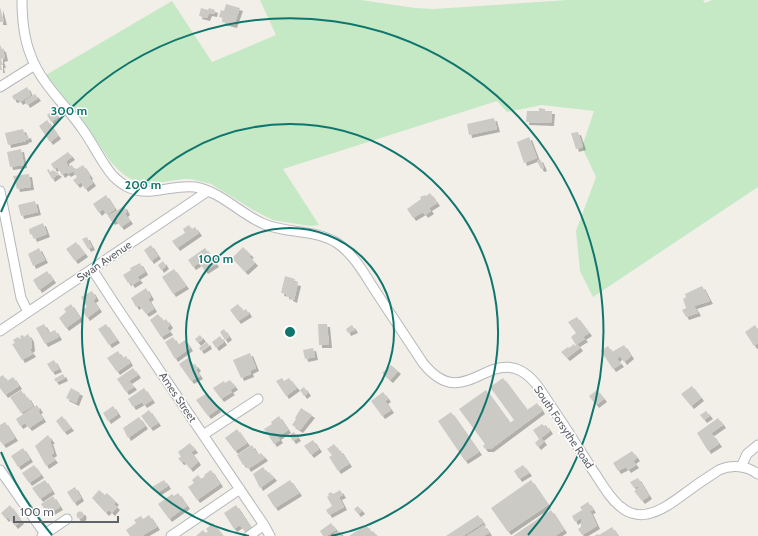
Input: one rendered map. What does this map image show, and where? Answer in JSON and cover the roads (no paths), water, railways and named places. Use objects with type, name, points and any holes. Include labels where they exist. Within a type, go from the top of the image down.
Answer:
[{"type":"street","name":"South Forsythe Road","points":[[22,0],[25,34],[34,65],[83,129],[106,168],[120,182],[130,188],[143,192],[189,187],[208,191],[264,224],[285,230],[319,235],[330,239],[340,246],[360,268],[423,363],[439,379],[450,383],[460,383],[502,368],[513,368],[524,373],[532,380],[542,392],[605,489],[618,505],[626,510],[638,514],[651,513],[668,505],[719,470],[727,467],[741,467],[750,469],[758,474]]},
{"type":"street","points":[[0,87],[34,65]]},
{"type":"street","points":[[0,191],[21,298],[28,312]]},
{"type":"street","name":"Swan Avenue","points":[[0,331],[208,191]]},
{"type":"street","name":"Ames Street","points":[[92,269],[270,536]]},
{"type":"street","points":[[204,435],[258,399]]},
{"type":"street","points":[[741,467],[747,454],[758,445]]},
{"type":"street","points":[[0,470],[43,535],[67,519]]},
{"type":"street","points":[[171,536],[240,489]]},
{"type":"street","points":[[249,536],[264,525]]}]
